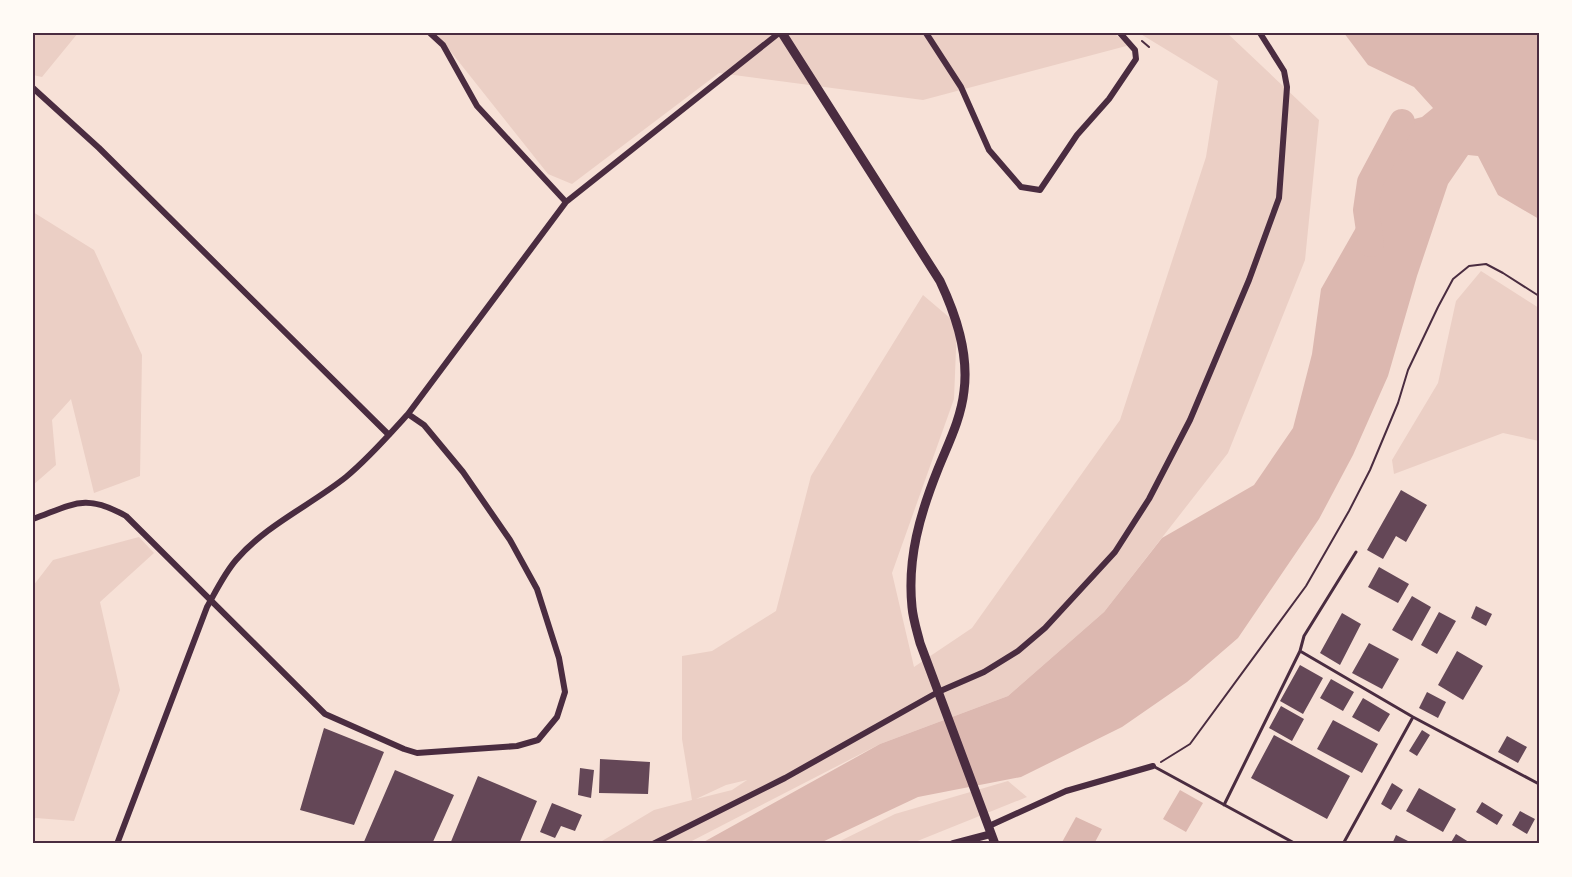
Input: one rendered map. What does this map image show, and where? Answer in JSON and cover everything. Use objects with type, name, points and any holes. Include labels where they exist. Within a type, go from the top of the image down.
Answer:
[{"type":"main road","points":[[780,33],[940,281],[952,306],[960,336],[965,367],[964,391],[958,419],[926,500],[914,540],[911,574],[912,609],[920,643],[992,835]]},
{"type":"street","points":[[430,33],[443,45],[477,106],[566,202]]},
{"type":"street","points":[[117,844],[211,600],[221,580],[236,559],[260,537],[347,476],[389,435],[408,414],[566,202],[780,33]]},
{"type":"street","points":[[926,33],[961,87],[989,150],[1021,187],[1040,190],[1077,135],[1108,99],[1136,59],[1135,50],[1120,33]]},
{"type":"street","points":[[653,844],[785,777],[1010,657],[1045,628],[1114,552],[1149,499],[1190,420],[1249,280],[1278,198],[1287,87],[1284,71],[1260,33]]},
{"type":"street","points":[[33,88],[99,148],[389,435]]},
{"type":"street","points":[[33,519],[80,502],[107,506],[126,516],[325,714],[417,753],[517,746],[538,740],[557,717],[565,692],[559,658],[537,589],[510,540],[463,472],[424,424],[408,414]]},
{"type":"street","points":[[953,844],[992,835],[1066,791],[1153,766]]},
{"type":"lane","points":[[1224,805],[1300,651],[1304,636],[1356,552]]},
{"type":"lane","points":[[1300,651],[1413,717],[1539,784]]},
{"type":"lane","points":[[1343,844],[1413,717]]},
{"type":"lane","points":[[1153,766],[1296,844]]},
{"type":"lane","points":[[1537,844],[1539,840]]},
{"type":"path","points":[[1153,766],[1190,744],[1306,586],[1365,480],[1398,403],[1408,370],[1437,307],[1453,279],[1468,266],[1486,264],[1539,296]]},
{"type":"shaded area","points":[[33,33],[78,33],[42,77],[33,75]]},
{"type":"shaded area","points":[[436,33],[1113,33],[1130,45],[923,100],[719,73],[572,184],[548,174]]},
{"type":"shaded area","points":[[1139,33],[1227,33],[1319,120],[1305,260],[1228,453],[1104,612],[1008,696],[880,744],[686,844],[597,844],[654,810],[692,800],[682,739],[682,656],[712,651],[776,611],[811,476],[923,295],[957,324],[954,399],[892,573],[914,667],[972,628],[1120,420],[1206,157],[1218,81]],"holes":[[[747,780],[732,790],[696,799],[726,785]]]},
{"type":"shaded area","points":[[1344,33],[1539,33],[1539,219],[1498,195],[1478,156],[1468,155],[1448,184],[1417,276],[1388,376],[1353,455],[1319,519],[1238,638],[1187,682],[1122,727],[1021,777],[918,797],[818,844],[700,844],[880,744],[1008,696],[1104,612],[1162,538],[1254,485],[1293,428],[1312,354],[1321,289],[1366,210],[1370,182],[1402,122],[1422,117],[1433,108],[1414,87],[1368,65]]},
{"type":"shaded area","points":[[33,212],[94,250],[142,355],[140,476],[94,493],[71,399],[52,420],[56,465],[33,485]]},
{"type":"shaded area","points":[[1481,271],[1539,308],[1539,441],[1503,433],[1394,474],[1392,460],[1438,383],[1456,301]]},
{"type":"shaded area","points":[[139,537],[154,553],[100,602],[120,690],[74,821],[33,819],[33,586],[53,560]]},
{"type":"shaded area","points":[[1008,781],[1027,797],[910,844],[834,844],[895,814]]},
{"type":"shaded area","points":[[1180,790],[1203,803],[1186,832],[1163,819]]},
{"type":"shaded area","points":[[1076,817],[1102,829],[1094,844],[1061,844]]},
{"type":"building","points":[[1401,490],[1427,505],[1406,542],[1396,536],[1383,559],[1367,550]]},
{"type":"building","points":[[1379,567],[1409,584],[1398,603],[1368,587]]},
{"type":"building","points":[[1412,596],[1431,607],[1412,641],[1392,630]]},
{"type":"building","points":[[1476,606],[1492,614],[1486,626],[1471,618]]},
{"type":"building","points":[[1439,612],[1456,621],[1437,654],[1421,645]]},
{"type":"building","points":[[1342,613],[1361,624],[1340,665],[1320,653]]},
{"type":"building","points":[[1369,643],[1399,659],[1382,689],[1352,673]]},
{"type":"building","points":[[1457,651],[1483,666],[1463,700],[1438,685]]},
{"type":"building","points":[[1300,665],[1323,678],[1303,714],[1280,701]]},
{"type":"building","points":[[1331,679],[1354,692],[1343,711],[1320,698]]},
{"type":"building","points":[[1427,692],[1446,702],[1438,718],[1419,708]]},
{"type":"building","points":[[1363,698],[1390,714],[1379,732],[1352,717]]},
{"type":"building","points":[[1281,706],[1304,719],[1292,741],[1269,728]]},
{"type":"building","points":[[1333,720],[1378,744],[1362,773],[1317,749]]},
{"type":"building","points":[[324,728],[384,752],[354,825],[300,810]]},
{"type":"building","points":[[1422,730],[1430,735],[1417,756],[1409,751]]},
{"type":"building","points":[[1274,735],[1350,776],[1327,819],[1251,778]]},
{"type":"building","points":[[1507,736],[1527,747],[1518,763],[1498,752]]},
{"type":"building","points":[[600,759],[650,762],[648,794],[599,793]]},
{"type":"building","points":[[580,768],[594,770],[591,798],[578,795]]},
{"type":"building","points":[[395,770],[454,795],[432,844],[363,844]]},
{"type":"building","points":[[478,776],[537,801],[519,844],[450,844]]},
{"type":"building","points":[[1392,783],[1403,790],[1391,810],[1381,804]]},
{"type":"building","points":[[1419,788],[1456,809],[1443,832],[1406,811]]},
{"type":"building","points":[[1482,802],[1503,815],[1497,825],[1476,812]]},
{"type":"building","points":[[552,803],[582,815],[575,831],[561,826],[555,838],[540,832]]},
{"type":"building","points":[[1520,811],[1535,819],[1527,834],[1512,825]]},
{"type":"building","points":[[1456,834],[1472,844],[1450,844]]},
{"type":"building","points":[[1396,835],[1414,844],[1392,844]]},
{"type":"waterway","points":[[1371,244],[1366,210],[1370,182],[1402,122]]}]
